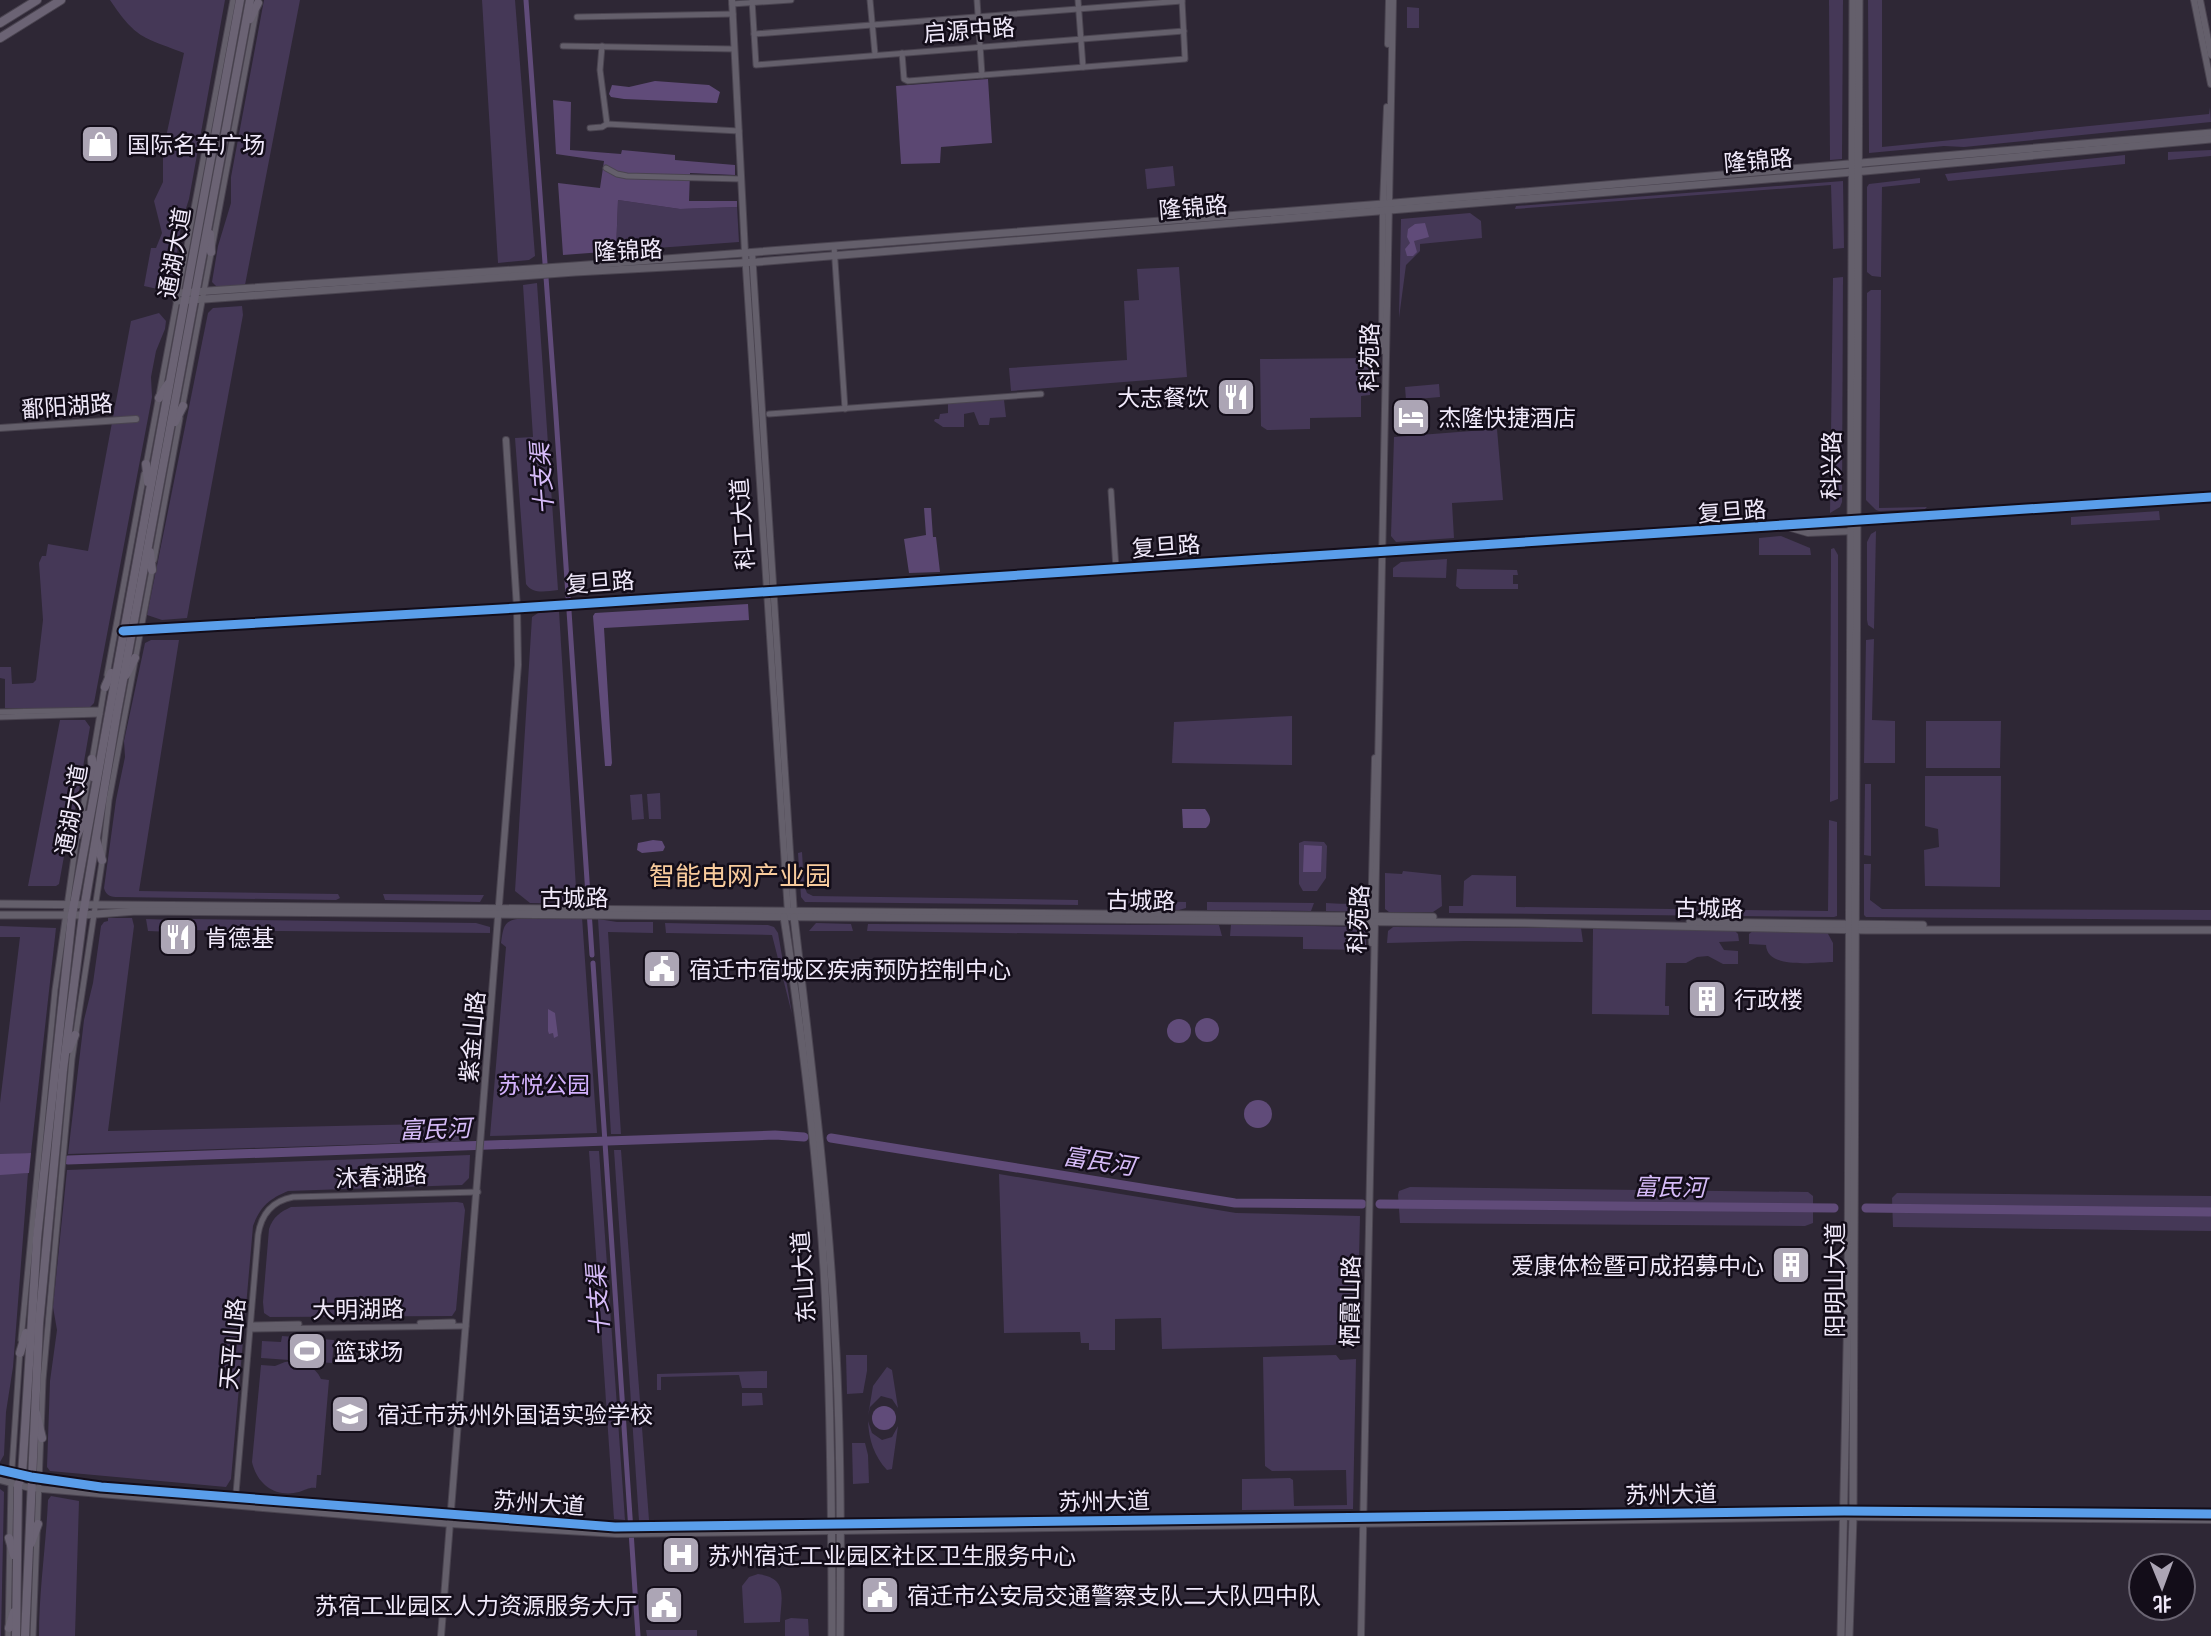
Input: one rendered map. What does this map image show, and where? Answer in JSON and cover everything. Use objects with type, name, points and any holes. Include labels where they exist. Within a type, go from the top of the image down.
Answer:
[{"type":"main road","points":[[0,23],[37,0]]},
{"type":"main road","points":[[0,38],[61,0]]},
{"type":"main road","name":"通湖大道","points":[[31,1477],[41,1298],[65,1058],[83,915],[169,434],[240,0]]},
{"type":"main road","name":"科兴路","points":[[1852,927],[1855,168],[1853,0]]},
{"type":"main road","name":"科兴路","points":[[1855,168],[1859,0]]},
{"type":"main road","name":"通湖大道","points":[[25,1636],[27,1553],[34,1488],[31,1477],[30,1317],[68,915],[92,806],[117,660],[132,630],[149,491],[171,378],[209,219],[244,31],[256,1]]},
{"type":"main road","points":[[223,55],[233,37]]},
{"type":"main road","name":"隆锦路","points":[[1855,168],[2211,133]]},
{"type":"main road","name":"隆锦路","points":[[191,296],[524,272],[834,256],[2211,139]]},
{"type":"main road","name":"隆锦路","points":[[574,269],[834,246],[1387,207]]},
{"type":"main road","points":[[209,219],[211,252]]},
{"type":"main road","points":[[159,398],[171,378]]},
{"type":"main road","points":[[169,434],[183,406]]},
{"type":"main road","points":[[146,464],[149,491]]},
{"type":"main road","points":[[149,542],[152,570]]},
{"type":"main road","points":[[123,681],[135,659]]},
{"type":"main road","points":[[105,687],[117,660]]},
{"type":"main road","points":[[92,759],[93,794]]},
{"type":"main road","points":[[76,837],[92,806]]},
{"type":"main road","points":[[96,837],[103,860]]},
{"type":"main road","name":"古城路","points":[[0,904],[85,904],[94,908],[1374,919],[1852,927],[2211,928]]},
{"type":"main road","name":"古城路","points":[[0,915],[83,915],[94,908]]},
{"type":"main road","name":"东山大道","points":[[790,914],[820,1143],[829,1247],[835,1335],[841,1528],[840,1636]]},
{"type":"main road","name":"东山大道","points":[[790,914],[824,1270],[832,1528],[832,1636]]},
{"type":"main road","name":"阳明山大道","points":[[1849,1636],[1852,927]]},
{"type":"main road","points":[[58,966],[62,990]]},
{"type":"main road","points":[[65,1058],[75,1035]]},
{"type":"main road","points":[[20,1353],[30,1317]]},
{"type":"main road","points":[[34,1404],[42,1437]]},
{"type":"main road","name":"通湖大道","points":[[16,1636],[14,1484],[31,1477]]},
{"type":"main road","name":"阳明山大道","points":[[1841,1636],[1848,1514]]},
{"type":"main road","points":[[27,1553],[38,1524]]},
{"type":"main road","points":[[9,1538],[16,1565]]},
{"type":"main road","points":[[8,1632],[16,1606]]},
{"type":"street","points":[[31,1477],[42,1437],[48,1315],[75,1035],[103,860],[109,800],[135,659],[132,630],[152,570],[183,406],[191,296],[223,55],[233,0]]},
{"type":"street","points":[[732,2],[791,0]]},
{"type":"street","points":[[870,0],[875,54]]},
{"type":"street","points":[[977,0],[982,75]]},
{"type":"street","points":[[1078,0],[1083,67]]},
{"type":"street","name":"科苑路","points":[[1374,966],[1391,0]]},
{"type":"street","points":[[2194,0],[2211,84]]},
{"type":"street","points":[[2200,0],[2211,55]]},
{"type":"street","points":[[70,904],[76,837],[159,398],[191,296],[211,252],[256,1]]},
{"type":"street","points":[[752,1],[754,34],[1182,1],[1185,59],[908,81],[904,79],[902,53]]},
{"type":"street","name":"科工大道","points":[[732,2],[741,179],[749,253],[766,591],[790,914]]},
{"type":"street","points":[[577,17],[733,15]]},
{"type":"street","name":"启源中路","points":[[754,34],[756,65],[1184,31]]},
{"type":"street","points":[[563,46],[670,50],[734,49]]},
{"type":"street","points":[[601,46],[600,70],[607,124]]},
{"type":"street","points":[[590,128],[607,124],[738,131]]},
{"type":"street","points":[[606,168],[627,176],[741,179]]},
{"type":"street","points":[[834,246],[845,409]]},
{"type":"street","name":"科工大道","points":[[749,262],[774,590],[790,914]]},
{"type":"street","points":[[769,414],[1041,394]]},
{"type":"street","name":"鄱阳湖路","points":[[0,426],[136,417]]},
{"type":"street","name":"紫金山路","points":[[441,1636],[518,665],[506,440]]},
{"type":"street","points":[[1111,491],[1116,569]]},
{"type":"street","name":"复旦路","points":[[132,630],[517,608],[2211,498]]},
{"type":"street","points":[[1786,526],[1808,533],[1853,531]]},
{"type":"street","points":[[0,714],[100,712]]},
{"type":"street","points":[[8,1632],[9,1538],[14,1484],[11,1473],[27,1259],[58,966],[68,915]]},
{"type":"street","name":"栖霞山路","points":[[1361,1636],[1374,966]]},
{"type":"street","name":"沐春湖路","points":[[287,1200],[478,1193]]},
{"type":"street","name":"天平山路","points":[[237,1502],[263,1224],[273,1208],[287,1200]]},
{"type":"street","name":"大明湖路","points":[[252,1327],[466,1324]]},
{"type":"street","name":"苏州大道","points":[[0,1470],[101,1487],[237,1502]]},
{"type":"street","name":"苏州大道","points":[[0,1480],[34,1488],[616,1531],[1363,1525],[1848,1514],[2211,1520]]},
{"type":"street","points":[[33,1636],[38,1524],[34,1488]]},
{"type":"street","name":"苏州大道","points":[[841,1528],[1364,1517],[2211,1514]]},
{"type":"green space","points":[[110,0],[225,0],[171,292],[144,286],[151,248],[156,248],[162,233],[154,201],[163,182],[163,151],[184,53],[134,30]]},
{"type":"green space","points":[[264,0],[300,0],[245,285],[217,287],[212,282],[218,246],[231,203],[231,177]]},
{"type":"green space","points":[[482,0],[515,0],[535,256],[529,260],[498,263]]},
{"type":"green space","points":[[1829,0],[1843,0],[1842,159],[1830,160]]},
{"type":"green space","points":[[1868,0],[1882,0],[1882,147],[2209,114],[2210,107],[2211,122],[1964,147],[1944,146],[1869,153]]},
{"type":"green space","points":[[1407,7],[1419,8],[1419,28],[1407,28]]},
{"type":"green space","points":[[2211,150],[2211,156],[2168,160],[2168,152]]},
{"type":"green space","points":[[2125,155],[2125,164],[1948,181],[1945,174]]},
{"type":"green space","points":[[1173,166],[1175,186],[1147,189],[1145,169]]},
{"type":"green space","points":[[1920,178],[1920,183],[1882,187],[1881,277],[1872,276],[1867,272],[1867,187],[1869,184]]},
{"type":"green space","points":[[1843,181],[1844,248],[1833,249],[1831,185],[1515,209],[1516,206]]},
{"type":"green space","points":[[618,200],[680,209],[737,207],[739,242],[616,251]]},
{"type":"green space","points":[[1470,213],[1481,221],[1482,238],[1420,244],[1420,251],[1406,265],[1399,318],[1401,219]]},
{"type":"green space","points":[[1179,267],[1187,377],[1011,391],[1009,368],[1127,360],[1124,301],[1139,300],[1137,269]]},
{"type":"green space","points":[[1843,277],[1842,502],[1840,507],[1830,513],[1833,278]]},
{"type":"green space","points":[[537,283],[558,590],[545,591],[532,590],[526,584],[515,438],[533,437],[523,285]]},
{"type":"green space","points":[[1881,290],[1879,508],[1927,507],[1925,509],[1879,511],[1866,500],[1867,293]]},
{"type":"green space","points":[[242,306],[243,315],[187,618],[162,620],[147,615],[208,313],[213,308]]},
{"type":"green space","points":[[159,313],[166,321],[165,329],[156,351],[151,377],[152,397],[94,703],[89,708],[5,708],[5,679],[0,678],[0,667],[11,667],[12,684],[33,683],[36,680],[43,620],[39,563],[42,556],[46,556],[48,544],[88,551],[131,321]]},
{"type":"green space","points":[[1370,358],[1370,395],[1361,396],[1361,417],[1310,418],[1310,429],[1267,430],[1261,426],[1260,359]]},
{"type":"green space","points":[[1439,384],[1440,397],[1406,400],[1405,387]]},
{"type":"green space","points":[[1004,400],[1006,417],[990,418],[989,425],[979,425],[974,412],[964,414],[964,427],[943,427],[934,421],[939,419],[940,414],[948,413],[948,403]]},
{"type":"green space","points":[[1497,429],[1503,500],[1452,503],[1454,538],[1396,542],[1391,536],[1394,437]]},
{"type":"green space","points":[[2159,511],[2160,520],[2071,525],[2071,517]]},
{"type":"green space","points":[[1876,531],[1874,629],[1868,625],[1867,620],[1867,542]]},
{"type":"green space","points":[[1781,536],[1810,548],[1811,555],[1759,555],[1759,538]]},
{"type":"green space","points":[[1834,548],[1838,555],[1838,799],[1830,802],[1831,549]]},
{"type":"green space","points":[[1447,559],[1446,578],[1393,577],[1393,568],[1401,562]]},
{"type":"green space","points":[[1457,569],[1517,570],[1518,575],[1513,575],[1513,584],[1518,584],[1518,589],[1460,589],[1456,586]]},
{"type":"green space","points":[[559,611],[577,904],[530,903],[515,891],[532,617],[538,613]]},
{"type":"green space","points":[[1874,639],[1872,720],[1895,721],[1895,763],[1864,763],[1866,640]]},
{"type":"green space","points":[[151,640],[179,640],[139,891],[338,894],[340,898],[118,897],[106,893],[104,888],[116,800],[125,757],[124,741],[145,643]]},
{"type":"green space","points":[[1292,716],[1292,765],[1172,763],[1174,722]]},
{"type":"green space","points":[[60,720],[85,720],[90,727],[77,802],[59,884],[28,886]]},
{"type":"green space","points":[[1926,721],[2001,721],[2000,768],[1926,768]]},
{"type":"green space","points":[[1925,776],[2001,776],[2000,887],[1925,886],[1924,850],[1939,847],[1938,829],[1925,826]]},
{"type":"green space","points":[[1865,784],[1871,784],[1871,856],[1864,855]]},
{"type":"green space","points":[[660,793],[661,819],[649,819],[647,794]]},
{"type":"green space","points":[[642,794],[644,819],[632,820],[630,795]]},
{"type":"green space","points":[[1829,820],[1837,822],[1837,916],[1834,917],[1449,913],[1449,906],[1463,906],[1464,881],[1472,875],[1516,876],[1516,907],[1828,911]]},
{"type":"green space","points":[[1324,842],[1327,846],[1326,878],[1317,891],[1303,891],[1299,884],[1299,843]]},
{"type":"green space","points":[[802,852],[804,885],[807,893],[813,896],[1078,900],[1078,905],[805,902],[801,897],[798,853]]},
{"type":"green space","points":[[1864,864],[1871,864],[1870,900],[1882,909],[2211,910],[2211,920],[1866,917]]},
{"type":"green space","points":[[1403,871],[1441,875],[1442,906],[1433,912],[1389,912],[1385,909],[1385,873],[1402,874]]},
{"type":"green space","points":[[383,894],[484,895],[480,902],[385,900]]},
{"type":"green space","points":[[1366,894],[1366,909],[1363,912],[1326,911],[1326,903],[1354,903]]},
{"type":"green space","points":[[1124,901],[1186,902],[1186,908],[1125,909]]},
{"type":"green space","points":[[1207,902],[1314,903],[1311,911],[1207,910]]},
{"type":"green space","name":"苏悦公园","points":[[582,917],[597,1133],[490,1136],[506,947],[501,943],[502,934],[509,922],[517,919]]},
{"type":"green space","points":[[108,918],[132,918],[134,926],[108,1131],[473,1123],[471,1137],[467,1141],[68,1154],[84,1020],[93,983],[101,926]]},
{"type":"green space","points":[[146,919],[176,920],[173,932],[148,931]]},
{"type":"green space","points":[[191,919],[476,923],[490,927],[490,933],[184,930]]},
{"type":"green space","points":[[598,919],[653,922],[653,933],[608,932],[621,1134],[611,1134]]},
{"type":"green space","points":[[665,923],[774,927],[778,933],[792,1014],[772,935],[666,933]]},
{"type":"green space","points":[[816,923],[851,924],[853,931],[809,931]]},
{"type":"green space","points":[[868,924],[1219,925],[1222,936],[867,931]]},
{"type":"green space","points":[[1231,924],[1361,927],[1366,929],[1366,950],[1303,949],[1303,937],[1230,936]]},
{"type":"green space","points":[[0,926],[56,928],[31,1153],[0,1155],[0,1103],[20,937],[0,937]]},
{"type":"green space","points":[[1393,927],[1581,928],[1583,942],[1387,943],[1388,931]]},
{"type":"green space","points":[[1593,929],[1734,930],[1739,941],[1719,942],[1724,950],[1738,951],[1738,964],[1723,964],[1708,956],[1697,957],[1686,963],[1666,963],[1665,1006],[1669,1006],[1669,1015],[1592,1014]]},
{"type":"green space","points":[[1754,930],[1827,932],[1833,943],[1833,962],[1794,963],[1774,958],[1768,953],[1766,945],[1749,944],[1749,934]]},
{"type":"green space","points":[[614,1150],[621,1150],[649,1520],[639,1521]]},
{"type":"green space","points":[[589,1151],[599,1151],[625,1520],[614,1519]]},
{"type":"green space","points":[[470,1155],[469,1178],[462,1185],[288,1191],[262,1209],[253,1226],[231,1479],[226,1487],[50,1471],[47,1467],[50,1381],[57,1330],[53,1307],[67,1170]]},
{"type":"green space","points":[[28,1173],[13,1367],[6,1412],[4,1455],[0,1462],[0,1174]]},
{"type":"green space","points":[[999,1174],[1236,1213],[1360,1216],[1357,1340],[1333,1345],[1162,1349],[1161,1318],[1115,1319],[1115,1350],[1089,1350],[1089,1343],[1081,1343],[1080,1332],[1004,1333]]},
{"type":"green space","points":[[1410,1187],[1808,1192],[1813,1196],[1813,1223],[1805,1226],[1400,1223],[1399,1191]]},
{"type":"green space","points":[[1897,1193],[2211,1196],[2211,1231],[1893,1227],[1892,1198]]},
{"type":"green space","points":[[463,1203],[465,1210],[456,1310],[452,1316],[270,1317],[264,1313],[269,1229],[283,1211],[291,1207]]},
{"type":"green space","name":"篮球场","points":[[282,1336],[334,1340],[332,1363],[261,1358],[262,1341],[281,1342]]},
{"type":"green space","points":[[846,1355],[867,1355],[863,1393],[847,1394]]},
{"type":"green space","points":[[1336,1355],[1340,1360],[1356,1359],[1353,1509],[1242,1510],[1242,1479],[1290,1478],[1293,1480],[1294,1506],[1347,1505],[1346,1470],[1272,1471],[1265,1466],[1263,1357]]},
{"type":"green space","points":[[285,1362],[306,1365],[315,1370],[321,1379],[329,1380],[321,1475],[317,1475],[316,1488],[290,1493],[268,1488],[258,1477],[252,1462],[261,1365],[275,1366]]},
{"type":"green space","points":[[887,1367],[892,1370],[898,1408],[892,1399],[881,1396],[870,1407],[868,1416],[873,1386]]},
{"type":"green space","points":[[767,1371],[767,1388],[742,1388],[739,1375],[661,1377],[661,1390],[657,1390],[657,1374]]},
{"type":"green space","points":[[742,1393],[762,1393],[763,1405],[742,1406]]},
{"type":"green space","points":[[868,1421],[872,1433],[882,1440],[892,1437],[898,1426],[892,1469],[887,1470],[882,1465],[876,1453]]},
{"type":"green space","points":[[852,1443],[865,1443],[869,1483],[853,1484]]},
{"type":"green space","points":[[0,1489],[4,1492],[1,1636],[0,1636]]},
{"type":"green space","points":[[51,1496],[79,1501],[75,1636],[39,1636],[48,1500]]},
{"type":"green space","points":[[758,1574],[768,1576],[779,1585],[782,1597],[780,1622],[744,1623],[742,1586],[749,1577]]},
{"type":"green space","points":[[808,1619],[809,1636],[785,1636],[785,1620]]},
{"type":"green space","points":[[646,1630],[697,1630],[697,1636],[647,1636]]},
{"type":"shaded area","points":[[988,79],[992,143],[941,147],[940,163],[901,164],[896,86]]},
{"type":"shaded area","points":[[655,81],[709,85],[720,92],[717,103],[624,99],[611,97],[609,94],[612,85],[629,87]]},
{"type":"shaded area","points":[[553,100],[571,102],[570,150],[621,154],[622,150],[675,155],[675,160],[735,165],[735,175],[690,173],[689,201],[737,201],[737,207],[680,209],[618,200],[616,251],[563,255],[558,183],[600,188],[604,161],[556,154]]},
{"type":"shaded area","points":[[1425,223],[1429,237],[1414,241],[1417,252],[1413,256],[1407,256],[1405,249],[1410,243],[1407,237],[1408,229],[1415,224]]},
{"type":"shaded area","points":[[924,508],[931,508],[940,572],[909,573],[904,539],[926,535]]},
{"type":"shaded area","points":[[748,604],[749,620],[604,628],[612,763],[611,766],[605,766],[593,616],[595,613]]},
{"type":"shaded area","points":[[1182,809],[1205,809],[1210,818],[1206,828],[1183,828]]},
{"type":"shaded area","points":[[662,841],[665,847],[663,851],[642,853],[637,850],[638,843]]},
{"type":"shaded area","points":[[1304,845],[1322,846],[1321,872],[1303,872]]},
{"type":"shaded area","points":[[548,1009],[555,1013],[558,1036],[554,1038],[553,1033],[549,1034],[548,1031]]},
{"type":"shaded area","points":[[1207,1018],[1218,1025],[1219,1030],[1212,1041],[1207,1042],[1196,1035],[1195,1030],[1202,1019]]},
{"type":"shaded area","points":[[1179,1019],[1190,1026],[1191,1031],[1184,1042],[1179,1043],[1168,1036],[1167,1031],[1174,1020]]},
{"type":"shaded area","points":[[1258,1100],[1268,1104],[1272,1114],[1268,1124],[1258,1128],[1248,1124],[1244,1114],[1248,1104]]},
{"type":"shaded area","points":[[31,1153],[29,1173],[0,1175],[0,1154]]},
{"type":"shaded area","points":[[884,1406],[892,1410],[896,1418],[892,1426],[884,1430],[876,1426],[872,1418],[876,1410]]},
{"type":"waterway","name":"十支渠","points":[[526,0],[592,955]]},
{"type":"waterway","name":"十支渠","points":[[593,963],[638,1636]]},
{"type":"waterway","name":"富民河","points":[[68,1160],[775,1135],[804,1137]]},
{"type":"waterway","name":"富民河","points":[[831,1138],[1235,1203],[1362,1204]]},
{"type":"waterway","name":"富民河","points":[[1380,1204],[1834,1208]]},
{"type":"waterway","name":"富民河","points":[[1866,1208],[2211,1212]]},
{"type":"cycle path","points":[[123,631],[517,608],[2211,497]]},
{"type":"cycle path","points":[[0,1470],[101,1487],[615,1527],[1844,1511],[2211,1514]]},
{"type":"place","name":"国际名车广场","points":[[100,144]]},
{"type":"place","name":"大志餐饮","points":[[1236,397]]},
{"type":"place","name":"杰隆快捷酒店","points":[[1411,417]]},
{"type":"place","name":"肯德基","points":[[178,937]]},
{"type":"place","name":"宿迁市宿城区疾病预防控制中心","points":[[662,969]]},
{"type":"place","name":"行政楼","points":[[1707,999]]},
{"type":"place","name":"爱康体检暨可成招募中心","points":[[1791,1265]]},
{"type":"place","name":"篮球场","points":[[307,1351]]},
{"type":"place","name":"宿迁市苏州外国语实验学校","points":[[350,1414]]},
{"type":"place","name":"苏州宿迁工业园区社区卫生服务中心","points":[[681,1555]]},
{"type":"place","name":"宿迁市公安局交通警察支队二大队四中队","points":[[880,1595]]},
{"type":"place","name":"苏宿工业园区人力资源服务大厅","points":[[664,1605]]},
{"type":"district","name":"智能电网产业园","points":[[740,875]]}]
